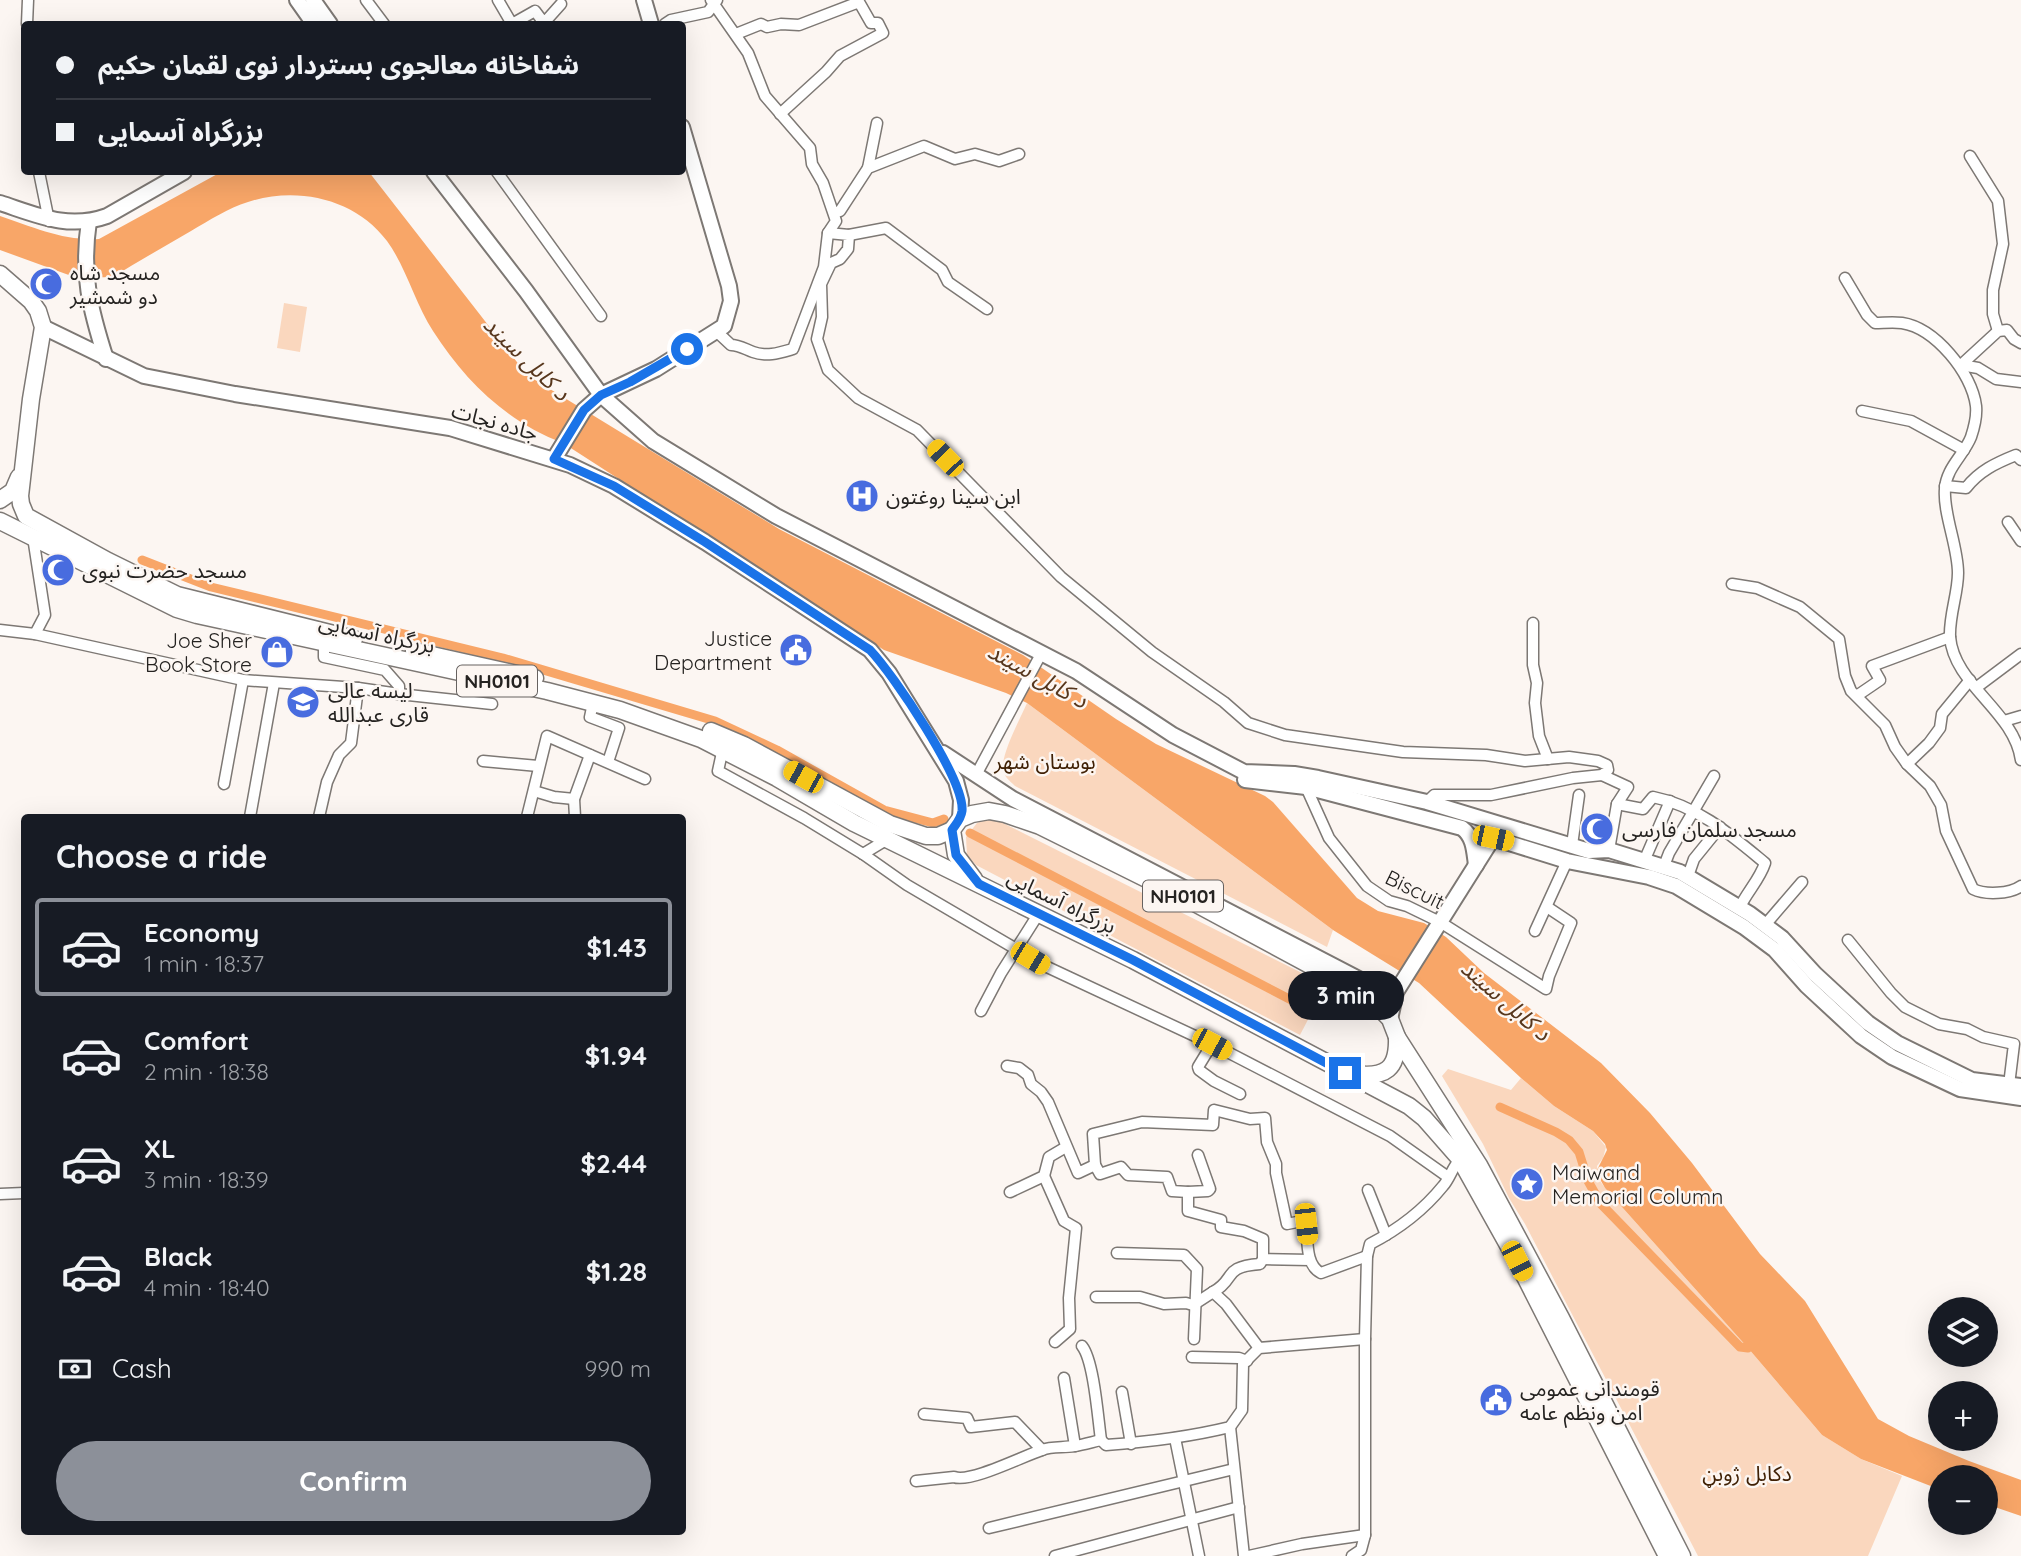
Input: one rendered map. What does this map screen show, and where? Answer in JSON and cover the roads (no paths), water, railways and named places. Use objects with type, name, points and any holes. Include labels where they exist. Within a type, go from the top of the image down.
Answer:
[{"type":"highway","points":[[0,274],[31,301],[38,311],[43,327]]},
{"type":"highway","name":"NH0101","points":[[24,465],[43,327]]},
{"type":"highway","points":[[0,500],[13,491],[24,465]]},
{"type":"highway","name":"بزرگراه آسمایی","points":[[24,465],[20,496],[26,516],[177,595],[251,615],[494,668],[627,702],[744,745],[890,824],[926,836],[938,836],[972,814],[989,811],[1006,814],[1040,827],[1187,899],[1370,997],[1390,1019],[1397,1037],[1479,1165],[1561,1318],[1682,1556]]},
{"type":"highway","name":"بزرگراه آسمایی","points":[[0,521],[177,609],[218,621],[593,703],[723,748],[887,840],[1039,913],[1409,1106],[1424,1118],[1460,1159],[1517,1261],[1667,1556]]},
{"type":"highway","name":"NH0101","points":[[956,825],[956,855],[979,884]]},
{"type":"highway","name":"NH0101","points":[[1345,1073],[1374,1075],[1385,1072],[1395,1062],[1398,1054],[1397,1037]]},
{"type":"main road","points":[[298,0],[312,21]]},
{"type":"main road","points":[[313,0],[328,21]]},
{"type":"main road","points":[[644,0],[650,21]]},
{"type":"main road","points":[[554,459],[584,410],[601,395],[656,369],[724,326],[731,301],[686,141]]},
{"type":"main road","points":[[88,229],[179,175]]},
{"type":"main road","points":[[436,175],[526,291],[601,395],[653,441],[776,516],[1010,635],[1170,741],[1242,780],[1306,787],[1462,828],[1469,833],[1473,842],[1476,865]]},
{"type":"main road","points":[[0,203],[49,220],[72,223],[88,229]]},
{"type":"main road","points":[[88,229],[86,287],[106,359]]},
{"type":"main road","name":"جاده نجات","points":[[43,327],[144,376],[235,394],[450,428],[554,459],[614,486],[870,650],[889,673],[956,781],[961,800],[956,825]]},
{"type":"main road","points":[[1043,658],[1076,671],[1173,736],[1244,772],[1294,774],[1427,802],[1590,850],[1609,850],[1631,858],[1645,859],[1688,876],[1740,907],[1782,938],[1815,974],[1868,1023],[1897,1043],[1972,1080],[2015,1085]]},
{"type":"main road","points":[[938,749],[1013,799],[1376,988],[1396,992]]},
{"type":"main road","points":[[1390,1019],[1396,992],[1493,838],[1497,822]]},
{"type":"main road","points":[[1493,838],[1567,861],[1649,877],[1676,886],[1744,927],[1775,950],[1807,986],[1861,1036],[1892,1057],[1960,1089],[2021,1098]]},
{"type":"street","points":[[27,21],[28,0]]},
{"type":"street","points":[[366,0],[382,21]]},
{"type":"street","points":[[498,0],[510,21]]},
{"type":"street","points":[[670,21],[708,12],[714,1],[748,53],[761,89],[810,148],[812,164],[823,183],[836,221],[828,233],[824,267],[793,349],[766,355],[731,345],[715,330]]},
{"type":"street","points":[[736,34],[761,24],[768,27],[780,24],[799,25],[859,2],[871,23],[878,23],[883,33],[840,56],[780,114]]},
{"type":"street","points":[[546,21],[561,4]]},
{"type":"street","points":[[517,21],[535,11],[542,21]]},
{"type":"street","points":[[834,213],[840,211],[868,168],[877,123]]},
{"type":"street","points":[[868,168],[924,146],[955,159],[975,154],[999,161],[1020,154]]},
{"type":"street","points":[[1970,156],[1998,201],[2003,244],[1993,290],[1993,314],[1998,331]]},
{"type":"street","points":[[40,175],[49,220]]},
{"type":"street","points":[[499,175],[601,316]]},
{"type":"street","points":[[828,233],[849,235],[886,228],[942,270],[948,282],[987,309]]},
{"type":"street","points":[[849,235],[848,249],[840,259],[831,263],[821,284],[822,317],[817,339],[828,370],[858,398],[917,430],[1061,577],[1152,652],[1224,702],[1248,723],[1285,735],[1403,751],[1486,755],[1525,761],[1569,757],[1598,761],[1607,765],[1608,770],[1602,775]]},
{"type":"street","points":[[1845,278],[1867,315],[1875,323],[1903,323],[1937,340],[1961,365],[1976,406],[1971,437],[1951,469],[1945,486],[1945,502],[1952,529],[1958,575],[1950,637],[1955,657],[2004,721],[2020,748],[2021,760]]},
{"type":"street","points":[[1961,365],[1998,331],[2007,330],[2021,343]]},
{"type":"street","points":[[1961,365],[1978,368],[1996,379],[2021,382]]},
{"type":"street","points":[[1862,411],[1911,421],[1964,450]]},
{"type":"street","points":[[1945,486],[1966,488],[1975,477],[1997,463],[2016,455],[2021,460]]},
{"type":"street","points":[[2008,522],[2021,541]]},
{"type":"street","points":[[33,536],[45,615],[35,634]]},
{"type":"street","points":[[1732,584],[1757,588],[1800,607],[1839,639],[1844,676],[1851,691],[1858,695],[1885,725],[1907,764],[1936,795],[1941,805],[1946,831],[1973,889],[1980,893],[2015,891],[2021,886]]},
{"type":"street","points":[[1533,624],[1533,665],[1537,682],[1535,703],[1539,736],[1548,759]]},
{"type":"street","points":[[0,629],[35,634],[243,680],[358,688],[492,704]]},
{"type":"street","points":[[1858,695],[1880,680],[1872,666],[1950,637]]},
{"type":"street","points":[[324,643],[324,657],[385,670],[399,686],[399,694]]},
{"type":"street","points":[[1907,764],[1940,728],[1942,714],[1974,684],[2021,654]]},
{"type":"street","points":[[976,775],[1014,704],[1043,658]]},
{"type":"street","points":[[225,784],[243,680]]},
{"type":"street","points":[[251,814],[274,683]]},
{"type":"street","points":[[320,814],[331,773],[339,755],[351,743],[358,688]]},
{"type":"street","points":[[593,703],[590,717],[619,728],[608,762]]},
{"type":"street","points":[[2004,721],[2021,716]]},
{"type":"street","points":[[528,814],[547,736],[645,779]]},
{"type":"street","points":[[723,748],[718,771],[804,818],[906,885],[1045,967],[1212,1044],[1390,1136],[1448,1177]]},
{"type":"street","points":[[575,814],[574,799],[590,755]]},
{"type":"street","points":[[491,764],[538,766]]},
{"type":"street","points":[[1427,802],[1434,795],[1491,795],[1573,778],[1602,775],[1628,787],[1618,804],[1609,850]]},
{"type":"street","points":[[1664,866],[1714,776]]},
{"type":"street","name":"Biscuit","points":[[1306,787],[1329,838],[1367,886],[1390,901],[1407,906],[1546,989],[1571,923],[1547,907]]},
{"type":"street","points":[[534,790],[554,797],[574,799]]},
{"type":"street","points":[[1572,845],[1578,795]]},
{"type":"street","points":[[1618,804],[1643,809],[1653,797],[1670,801],[1720,827],[1765,863],[1740,907]]},
{"type":"street","points":[[1645,859],[1670,801]]},
{"type":"street","points":[[1688,876],[1694,859],[1720,827]]},
{"type":"street","points":[[863,855],[887,840]]},
{"type":"street","points":[[1535,931],[1567,861]]},
{"type":"street","points":[[1765,925],[1802,882]]},
{"type":"street","points":[[981,1011],[1039,913]]},
{"type":"street","points":[[1848,940],[1905,1007],[1939,1024],[1967,1029],[1983,1037],[2014,1044],[2015,1085]]},
{"type":"street","points":[[1212,1044],[1198,1068],[1214,1081],[1240,1094]]},
{"type":"street","points":[[1007,1066],[1019,1068],[1048,1102],[1078,1172],[1095,1165]]},
{"type":"street","points":[[1198,1155],[1210,1189],[1172,1191],[1167,1177],[1128,1175],[1121,1167],[1100,1174],[1095,1165],[1093,1134],[1142,1122],[1213,1125],[1214,1110],[1250,1119],[1265,1118],[1267,1142],[1276,1164],[1277,1181],[1287,1223],[1302,1221],[1306,1224],[1310,1260],[1315,1270],[1321,1273],[1367,1256]]},
{"type":"street","points":[[1055,1342],[1070,1329],[1069,1298],[1076,1228],[1064,1221],[1044,1176],[1049,1157],[1066,1147]]},
{"type":"street","points":[[1352,1556],[1362,1550],[1365,1535],[1365,1339],[1367,1256],[1370,1244],[1397,1231],[1420,1212],[1446,1183],[1452,1168],[1460,1159]]},
{"type":"street","points":[[1010,1192],[1044,1176]]},
{"type":"street","points":[[1368,1190],[1386,1236]]},
{"type":"street","points":[[1096,1297],[1140,1297],[1164,1304],[1194,1305],[1219,1289],[1227,1276],[1239,1266],[1260,1264],[1263,1259],[1264,1240],[1244,1231],[1222,1227],[1220,1220],[1188,1211],[1188,1192]]},
{"type":"street","points":[[0,1195],[21,1194]]},
{"type":"street","points":[[1117,1253],[1184,1255],[1197,1269],[1194,1339]]},
{"type":"street","points":[[1263,1259],[1310,1260]]},
{"type":"street","points":[[1213,1292],[1226,1304],[1259,1348]]},
{"type":"street","points":[[1365,1339],[1259,1348],[1242,1369],[1242,1410],[1230,1427],[1246,1556],[1365,1535]]},
{"type":"street","points":[[1082,1346],[1091,1370],[1101,1440],[1106,1445],[1175,1438],[1230,1427]]},
{"type":"street","points":[[1192,1357],[1239,1358],[1247,1361]]},
{"type":"street","points":[[1064,1378],[1075,1446]]},
{"type":"street","points":[[1122,1392],[1131,1444]]},
{"type":"street","points":[[924,1414],[967,1418],[971,1427],[1015,1422],[1042,1450]]},
{"type":"street","points":[[1175,1438],[1199,1556]]},
{"type":"street","points":[[916,1481],[954,1477],[959,1479],[990,1471],[1042,1450],[1101,1440]]},
{"type":"street","points":[[989,1528],[1234,1469]]},
{"type":"street","points":[[1055,1556],[1192,1522],[1239,1507]]},
{"type":"water","name":"د کابل سيند","points":[[216,175],[371,175],[527,375],[779,529],[1023,655],[1156,744],[1265,796],[1357,898],[1378,911],[1424,923],[1446,937],[1484,973],[1601,1063],[1650,1113],[1692,1163],[1760,1254],[1805,1301],[1878,1419],[1928,1444],[1928,1451],[1945,1451],[1980,1465],[1928,1465],[1928,1485],[1861,1459],[1822,1435],[1605,1188],[1596,1172],[1607,1150],[1605,1144],[1593,1131],[1554,1106],[1521,1078],[1419,983],[1333,930],[1027,703],[884,650],[563,443],[506,412],[473,383],[445,349],[427,320],[394,251],[374,226],[359,215],[324,199],[285,195],[266,197],[219,215],[113,277],[77,278],[0,250],[0,216],[61,236],[99,239]]},
{"type":"water","points":[[1998,1472],[2021,1480],[2021,1516],[1998,1508]]},
{"type":"waterway","points":[[142,560],[211,587],[503,658],[715,721],[777,750],[884,810],[933,823],[944,819]]},
{"type":"waterway","points":[[970,833],[1297,1003]]},
{"type":"waterway","points":[[1500,1107],[1569,1140],[1579,1152],[1588,1181],[1601,1204],[1740,1347],[1748,1348],[1756,1340]]},
{"type":"place","name":"مسجد شاه دو شمشیر","points":[[46,284]]},
{"type":"place","name":"ابن سینا روغتون","points":[[862,496]]},
{"type":"place","name":"مسجد حضرت نبوی","points":[[58,570]]},
{"type":"place","name":"Justice Department","points":[[796,650]]},
{"type":"place","name":"Joe Sher Book Store","points":[[277,652]]},
{"type":"place","name":"لیسه عالی قاری عبدالله","points":[[303,702]]},
{"type":"place","name":"مسجد سلمان فارسی","points":[[1597,829]]},
{"type":"place","name":"Maiwand Memorial Column","points":[[1527,1184]]},
{"type":"place","name":"قومندانی عمومی امن ونظم عامه","points":[[1496,1400]]},
{"type":"park label","name":"بوستان شهر","points":[[1045,761]]},
{"type":"park label","name":"دکابل ژوبڼ","points":[[1747,1473]]}]
